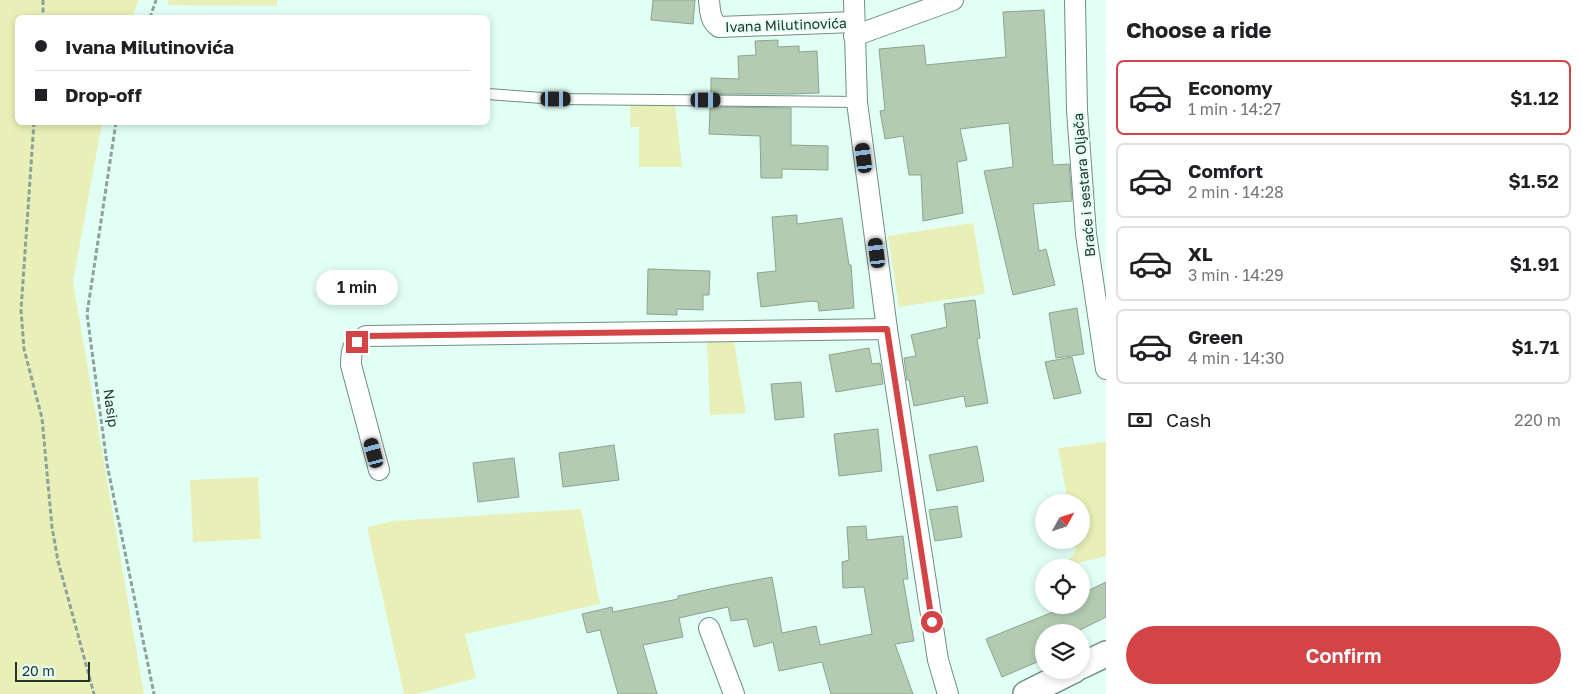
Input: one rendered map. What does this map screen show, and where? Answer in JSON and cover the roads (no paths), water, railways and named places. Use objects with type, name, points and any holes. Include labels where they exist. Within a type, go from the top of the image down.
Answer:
[{"type":"street","name":"Ivana Milutinovića","points":[[709,0],[713,23],[719,27],[854,29]]},
{"type":"street","name":"Ivana Milutinovića","points":[[854,0],[857,102],[887,329],[938,660],[948,694]]},
{"type":"street","points":[[854,29],[952,0]]},
{"type":"street","name":"Braće i sestara Oljača","points":[[1075,0],[1077,110],[1086,234],[1106,369]]},
{"type":"street","points":[[379,470],[351,365],[351,350],[357,342],[366,336],[887,329]]},
{"type":"street","points":[[710,628],[734,694]]},
{"type":"street","points":[[1090,662],[1106,654]]},
{"type":"street","points":[[1026,694],[1056,679]]},
{"type":"lane","points":[[490,94],[556,99],[857,102]]}]
